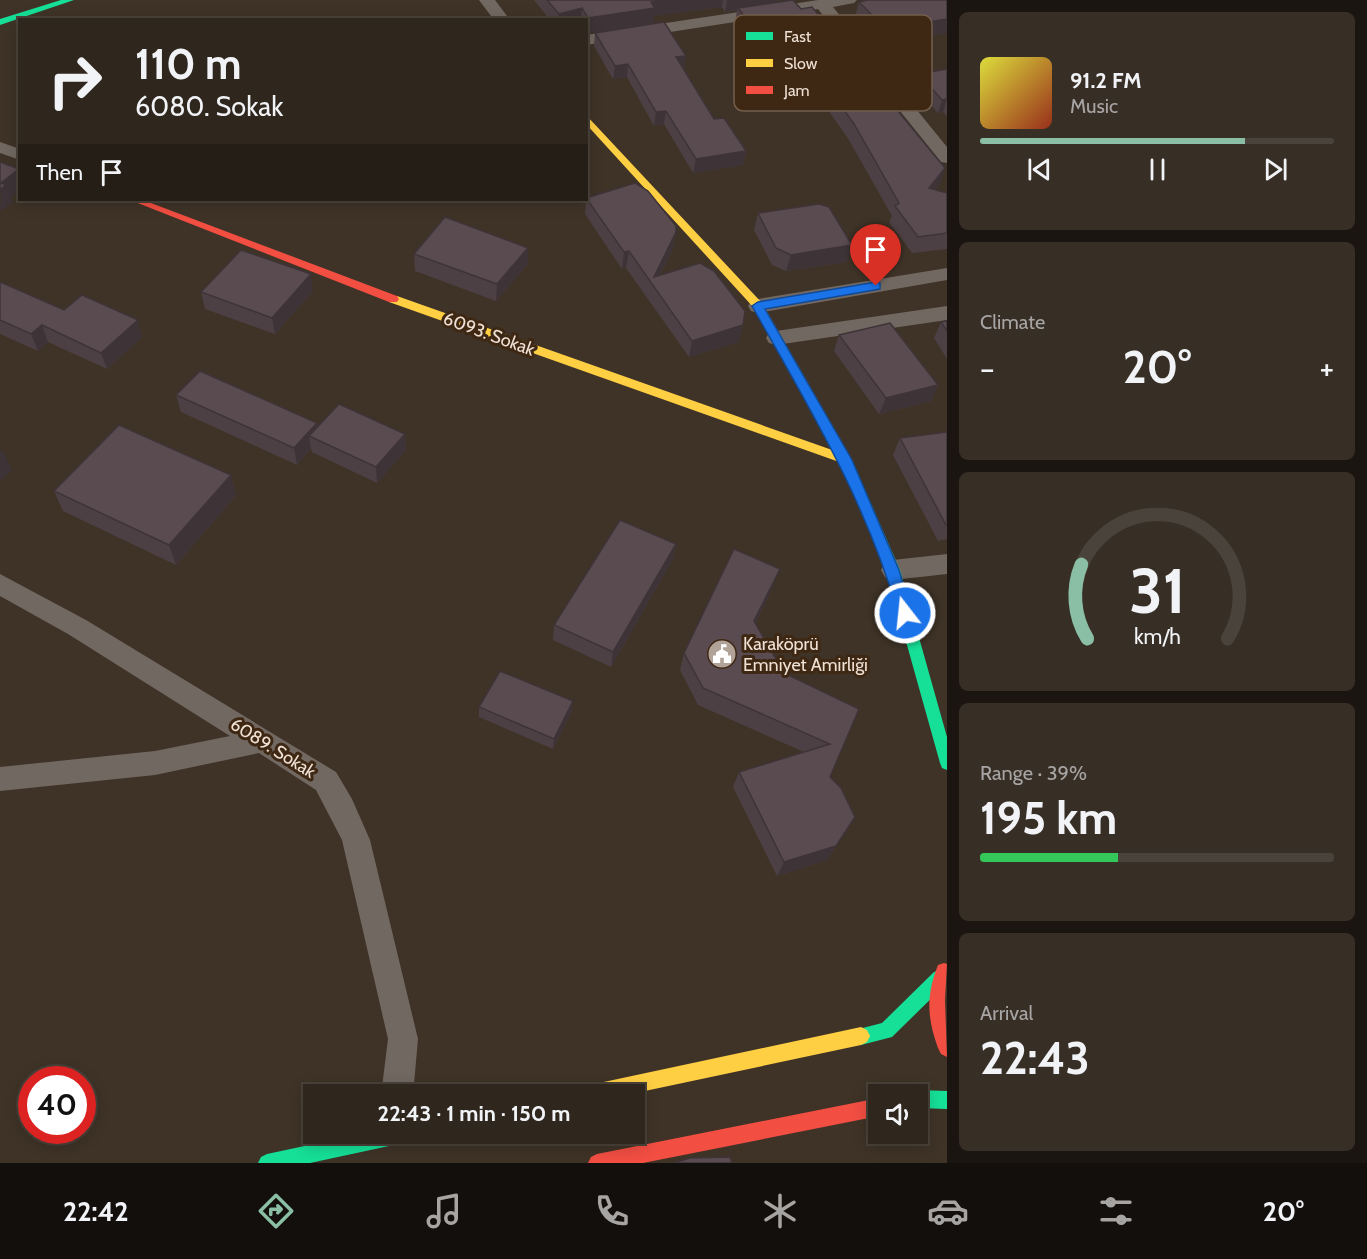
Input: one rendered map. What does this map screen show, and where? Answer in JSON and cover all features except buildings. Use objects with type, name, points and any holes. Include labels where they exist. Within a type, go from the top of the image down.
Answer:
[{"type":"street","points":[[0,22],[70,0]]},
{"type":"street","points":[[487,0],[500,18]]},
{"type":"street","points":[[751,15],[849,0]]},
{"type":"street","points":[[823,4],[832,15]]},
{"type":"street","points":[[588,40],[734,18]]},
{"type":"street","points":[[909,111],[947,158]]},
{"type":"street","points":[[588,120],[758,306],[846,460],[893,570],[947,763]]},
{"type":"street","points":[[0,147],[18,154]]},
{"type":"street","name":"6093. Sokak","points":[[138,201],[456,323],[846,460]]},
{"type":"street","points":[[758,306],[947,274]]},
{"type":"street","points":[[776,338],[947,314]]},
{"type":"street","points":[[893,570],[947,564]]},
{"type":"street","name":"6089. Sokak","points":[[0,584],[77,627],[326,781],[342,808],[356,840],[403,1039],[398,1084]]},
{"type":"street","points":[[0,779],[155,763],[262,741]]},
{"type":"street","points":[[944,972],[935,1003],[939,1031],[947,1048]]},
{"type":"street","points":[[637,1084],[886,1031],[944,972]]},
{"type":"street","points":[[928,1098],[947,1100]]},
{"type":"street","points":[[597,1163],[868,1109]]},
{"type":"street","points":[[267,1163],[355,1144]]},
{"type":"traffic: fast","points":[[0,22],[70,0]]},
{"type":"traffic: fast","points":[[846,460],[893,570],[947,763]]},
{"type":"traffic: fast","points":[[861,1036],[886,1031],[940,978]]},
{"type":"traffic: fast","points":[[928,1099],[947,1100]]},
{"type":"traffic: fast","points":[[267,1163],[356,1144]]},
{"type":"traffic: slow","points":[[588,120],[758,306],[846,460]]},
{"type":"traffic: slow","points":[[393,299],[846,460]]},
{"type":"traffic: slow","points":[[636,1084],[861,1036]]},
{"type":"traffic: jam","points":[[138,201],[393,299]]},
{"type":"traffic: jam","points":[[944,971],[937,990],[936,1010],[947,1048]]},
{"type":"traffic: jam","points":[[597,1163],[868,1109]]},
{"type":"place","name":"Karaköprü Emniyet Amirliği","points":[[722,654]]},
{"type":"route","points":[[876,286],[758,306],[846,460],[893,570],[905,613]]}]
